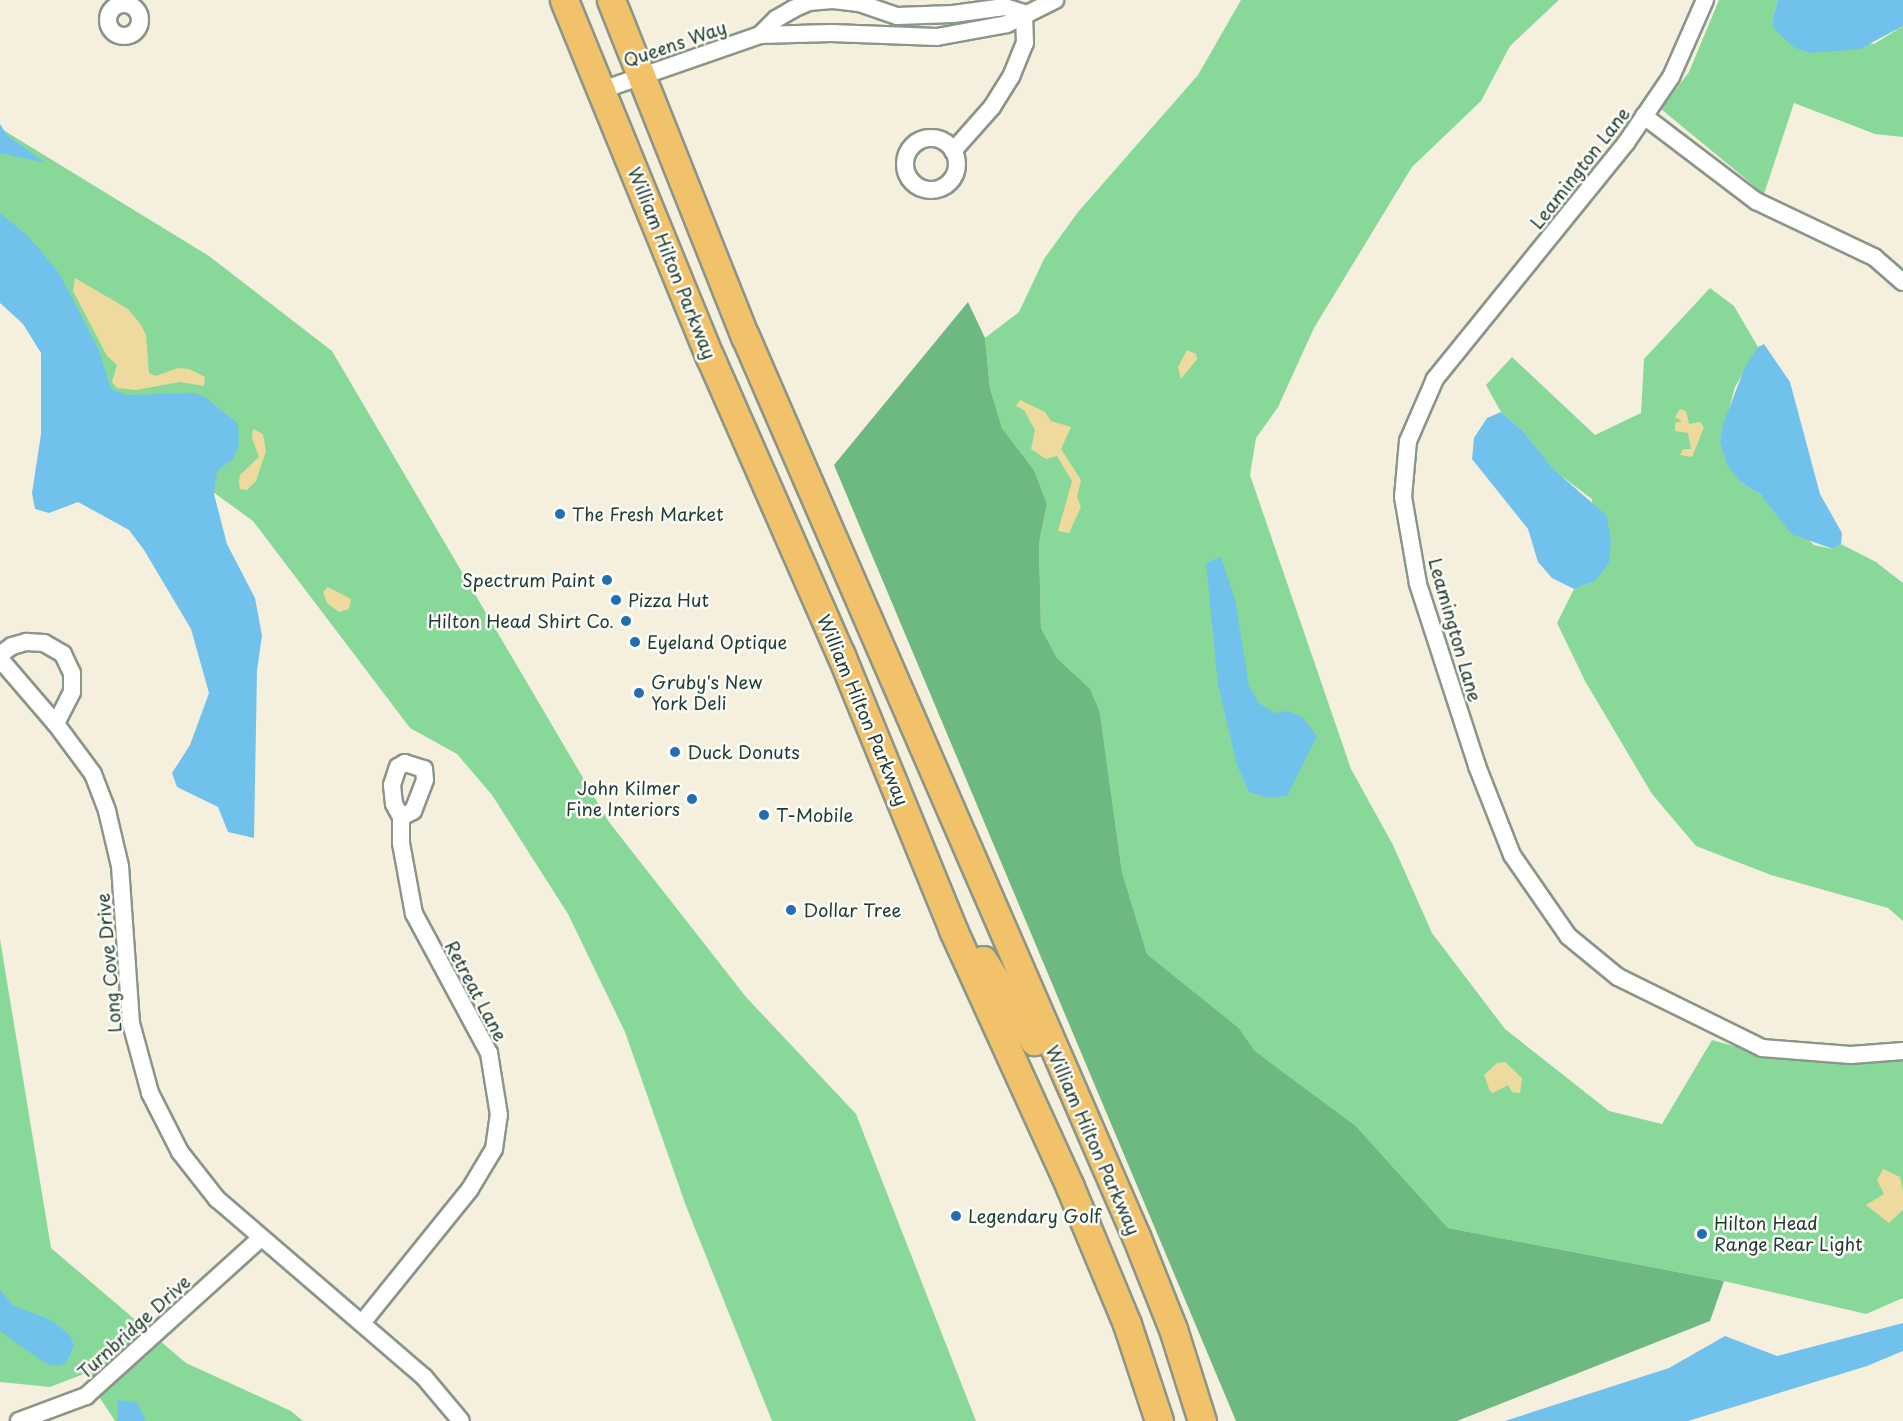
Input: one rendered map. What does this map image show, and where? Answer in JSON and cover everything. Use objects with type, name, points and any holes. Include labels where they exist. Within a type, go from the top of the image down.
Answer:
[{"type":"highway","name":"William Hilton Parkway","points":[[564,0],[710,357],[841,655],[964,951],[1020,1072],[1127,1324],[1159,1421]]},
{"type":"highway","name":"William Hilton Parkway","points":[[611,0],[745,336],[1082,1118],[1136,1236],[1173,1329],[1202,1421]]},
{"type":"highway","points":[[964,951],[985,960],[1082,1118]]},
{"type":"street","name":"Queens Way","points":[[760,35],[776,19],[809,2],[833,0],[859,3],[897,16],[953,14],[1005,7],[1024,13]]},
{"type":"street","name":"Queens Way","points":[[602,90],[760,35],[831,33],[937,37],[1007,24],[1024,13],[1055,0]]},
{"type":"street","name":"Leamington Lane","points":[[1705,0],[1671,77],[1644,116],[1435,379],[1408,441],[1404,486],[1418,584],[1477,766],[1512,855],[1568,936],[1618,977],[1762,1048],[1851,1055],[1903,1051]]},
{"type":"street","points":[[953,151],[992,107],[1011,77],[1025,43],[1024,13]]},
{"type":"street","points":[[1644,116],[1756,201],[1874,256],[1903,282]]},
{"type":"street","points":[[0,654],[12,646],[26,642],[44,643],[63,654],[72,673],[72,692],[56,724]]},
{"type":"street","name":"Long Cove Drive","points":[[0,659],[56,724],[93,774],[107,811],[120,866],[131,1023],[150,1093],[180,1152],[217,1199],[424,1377],[461,1421]]},
{"type":"street","name":"Retreat Lane","points":[[362,1323],[470,1189],[494,1149],[499,1115],[489,1053],[414,914],[401,843],[401,817]]},
{"type":"street","name":"Turnbridge Drive","points":[[19,1421],[86,1396],[261,1239]]},
{"type":"green space","points":[[1241,0],[1559,0],[1510,46],[1481,101],[1412,167],[1314,328],[1278,407],[1256,438],[1250,475],[1351,769],[1393,845],[1432,933],[1505,1029],[1609,1111],[1662,1124],[1712,1040],[1770,1056],[1853,1065],[1903,1058],[1903,1298],[1866,1314],[1724,1281],[1448,1228],[1356,1126],[1255,1051],[1239,1028],[1147,954],[1122,872],[1100,713],[1072,672],[1057,658],[1041,628],[1039,543],[1047,504],[1034,470],[1002,428],[990,388],[985,338],[1019,312],[1044,259],[1078,212],[1198,75]]},
{"type":"green space","points":[[1719,0],[1778,0],[1772,21],[1874,44],[1903,26],[1903,137],[1875,134],[1794,103],[1764,194],[1661,109],[1689,72]]},
{"type":"green space","points":[[0,128],[209,256],[332,351],[609,822],[746,997],[856,1114],[976,1421],[772,1421],[686,1206],[625,1032],[568,914],[492,795],[457,754],[410,728],[253,521],[169,460],[0,263]]},
{"type":"green space","points":[[1710,288],[1734,306],[1758,347],[1735,387],[1720,441],[1740,482],[1761,495],[1814,545],[1833,549],[1841,544],[1876,562],[1903,583],[1903,921],[1888,908],[1771,875],[1696,846],[1652,794],[1585,681],[1557,623],[1574,589],[1595,581],[1592,499],[1552,469],[1523,431],[1501,412],[1486,385],[1512,357],[1595,435],[1641,413],[1644,359]]},
{"type":"green space","points":[[968,302],[985,338],[990,388],[1002,428],[1034,470],[1047,504],[1039,543],[1041,628],[1057,658],[1090,689],[1100,713],[1122,872],[1147,954],[1239,1028],[1255,1051],[1356,1126],[1448,1228],[1724,1281],[1710,1321],[1457,1421],[1236,1421],[834,465]]},
{"type":"green space","points":[[0,939],[51,1248],[186,1363],[291,1411],[303,1421],[115,1421],[84,1374],[50,1387],[0,1382]]},
{"type":"sand","points":[[75,278],[128,309],[141,325],[146,335],[149,373],[156,376],[178,368],[189,369],[205,377],[204,386],[180,382],[136,390],[117,388],[112,382],[117,365],[107,356],[73,291]]},
{"type":"sand","points":[[1187,350],[1196,354],[1197,359],[1181,379],[1178,367]]},
{"type":"sand","points":[[1020,400],[1045,412],[1051,421],[1071,427],[1061,449],[1081,480],[1077,497],[1081,507],[1069,533],[1058,531],[1072,481],[1057,456],[1046,459],[1031,449],[1035,430],[1024,410],[1016,406]]},
{"type":"sand","points":[[1680,409],[1686,411],[1689,424],[1700,422],[1704,427],[1692,457],[1680,455],[1683,449],[1691,449],[1688,433],[1675,431],[1675,423],[1682,421],[1675,417]]},
{"type":"sand","points":[[253,429],[263,434],[266,451],[256,481],[247,490],[240,489],[240,475],[259,457],[252,438]]},
{"type":"sand","points":[[328,587],[351,599],[349,609],[339,612],[327,603],[323,592]]},
{"type":"sand","points":[[1505,1062],[1522,1078],[1520,1093],[1512,1092],[1508,1085],[1493,1093],[1490,1091],[1484,1075],[1497,1063]]},
{"type":"sand","points":[[1883,1169],[1900,1177],[1903,1191],[1903,1210],[1889,1223],[1866,1205],[1884,1194],[1877,1180]]},
{"type":"water","points":[[1778,0],[1903,0],[1903,26],[1860,49],[1811,53],[1795,48],[1775,30],[1772,21]]},
{"type":"water","points":[[0,124],[7,135],[46,163],[0,153]]},
{"type":"water","points":[[0,213],[29,237],[59,273],[98,348],[111,389],[126,395],[194,393],[205,397],[238,424],[239,445],[234,458],[217,471],[214,494],[227,544],[255,598],[262,635],[257,671],[254,838],[228,832],[218,807],[177,787],[172,773],[190,745],[209,693],[191,629],[144,550],[129,530],[78,502],[49,513],[35,509],[32,493],[41,434],[41,353],[23,324],[0,303]]},
{"type":"water","points":[[1764,344],[1790,382],[1820,494],[1842,533],[1841,544],[1833,549],[1791,534],[1761,495],[1740,482],[1727,465],[1720,441],[1723,424],[1745,367],[1758,347]]},
{"type":"water","points":[[1501,412],[1523,431],[1552,468],[1606,515],[1611,539],[1609,563],[1595,581],[1574,589],[1552,578],[1538,562],[1528,529],[1472,459],[1474,438],[1487,418]]},
{"type":"water","points":[[1221,557],[1235,600],[1249,686],[1259,703],[1274,713],[1288,711],[1302,717],[1317,736],[1287,796],[1269,798],[1249,792],[1237,765],[1218,685],[1206,563]]},
{"type":"water","points":[[0,1290],[14,1306],[51,1320],[70,1335],[74,1346],[66,1363],[59,1366],[46,1364],[0,1331]]},
{"type":"water","points":[[1903,1323],[1903,1351],[1867,1366],[1688,1421],[1505,1421],[1669,1368],[1725,1336],[1777,1356]]},
{"type":"water","points":[[118,1400],[138,1403],[145,1421],[117,1421]]},
{"type":"place","name":"The Fresh Market","points":[[560,514]]},
{"type":"place","name":"Spectrum Paint","points":[[607,580]]},
{"type":"place","name":"Pizza Hut","points":[[616,600]]},
{"type":"place","name":"Hilton Head Shirt Co.","points":[[626,621]]},
{"type":"place","name":"Eyeland Optique","points":[[635,642]]},
{"type":"place","name":"Gruby's New York Deli","points":[[639,693]]},
{"type":"place","name":"Duck Donuts","points":[[675,752]]},
{"type":"place","name":"John Kilmer Fine Interiors","points":[[692,799]]},
{"type":"place","name":"T-Mobile","points":[[764,815]]},
{"type":"place","name":"Dollar Tree","points":[[791,910]]},
{"type":"place","name":"Legendary Golf","points":[[956,1216]]},
{"type":"place","name":"Hilton Head Range Rear Light","points":[[1702,1234]]}]
